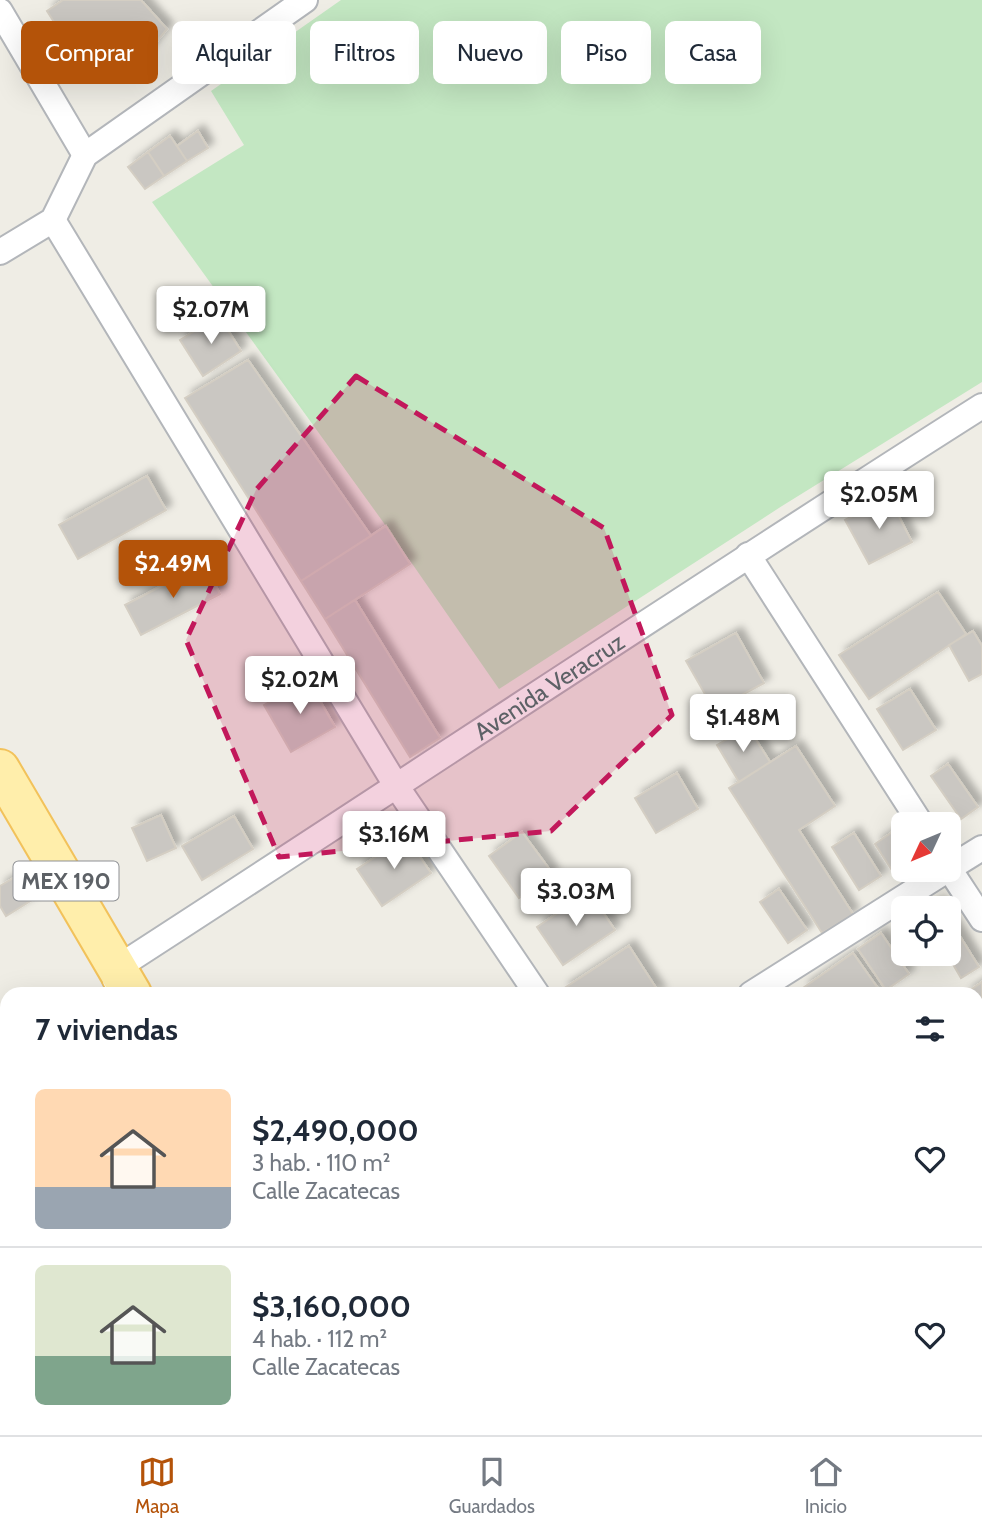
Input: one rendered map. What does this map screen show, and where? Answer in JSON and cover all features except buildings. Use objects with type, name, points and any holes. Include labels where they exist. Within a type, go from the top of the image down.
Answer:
[{"type":"main road","name":"MEX 190","points":[[0,769],[120,985]]},
{"type":"street","points":[[0,252],[53,220],[85,155],[305,0]]},
{"type":"street","points":[[0,11],[85,155]]},
{"type":"street","points":[[53,220],[397,787],[532,987]]},
{"type":"street","name":"Avenida Veracruz","points":[[120,985],[397,787],[748,555],[982,406]]},
{"type":"street","points":[[748,555],[913,812]]},
{"type":"street","points":[[961,861],[982,848]]},
{"type":"street","points":[[762,987],[928,882]]},
{"type":"street","points":[[957,882],[982,919]]},
{"type":"highlighted area","points":[[356,376],[604,528],[672,715],[551,831],[279,857],[186,640],[256,490]]},
{"type":"green space","points":[[341,0],[982,0],[982,382],[782,506],[499,689],[386,526],[152,202],[244,145],[211,91],[221,84],[296,84],[296,32],[310,22],[310,84],[419,84],[419,21],[311,21]]}]
